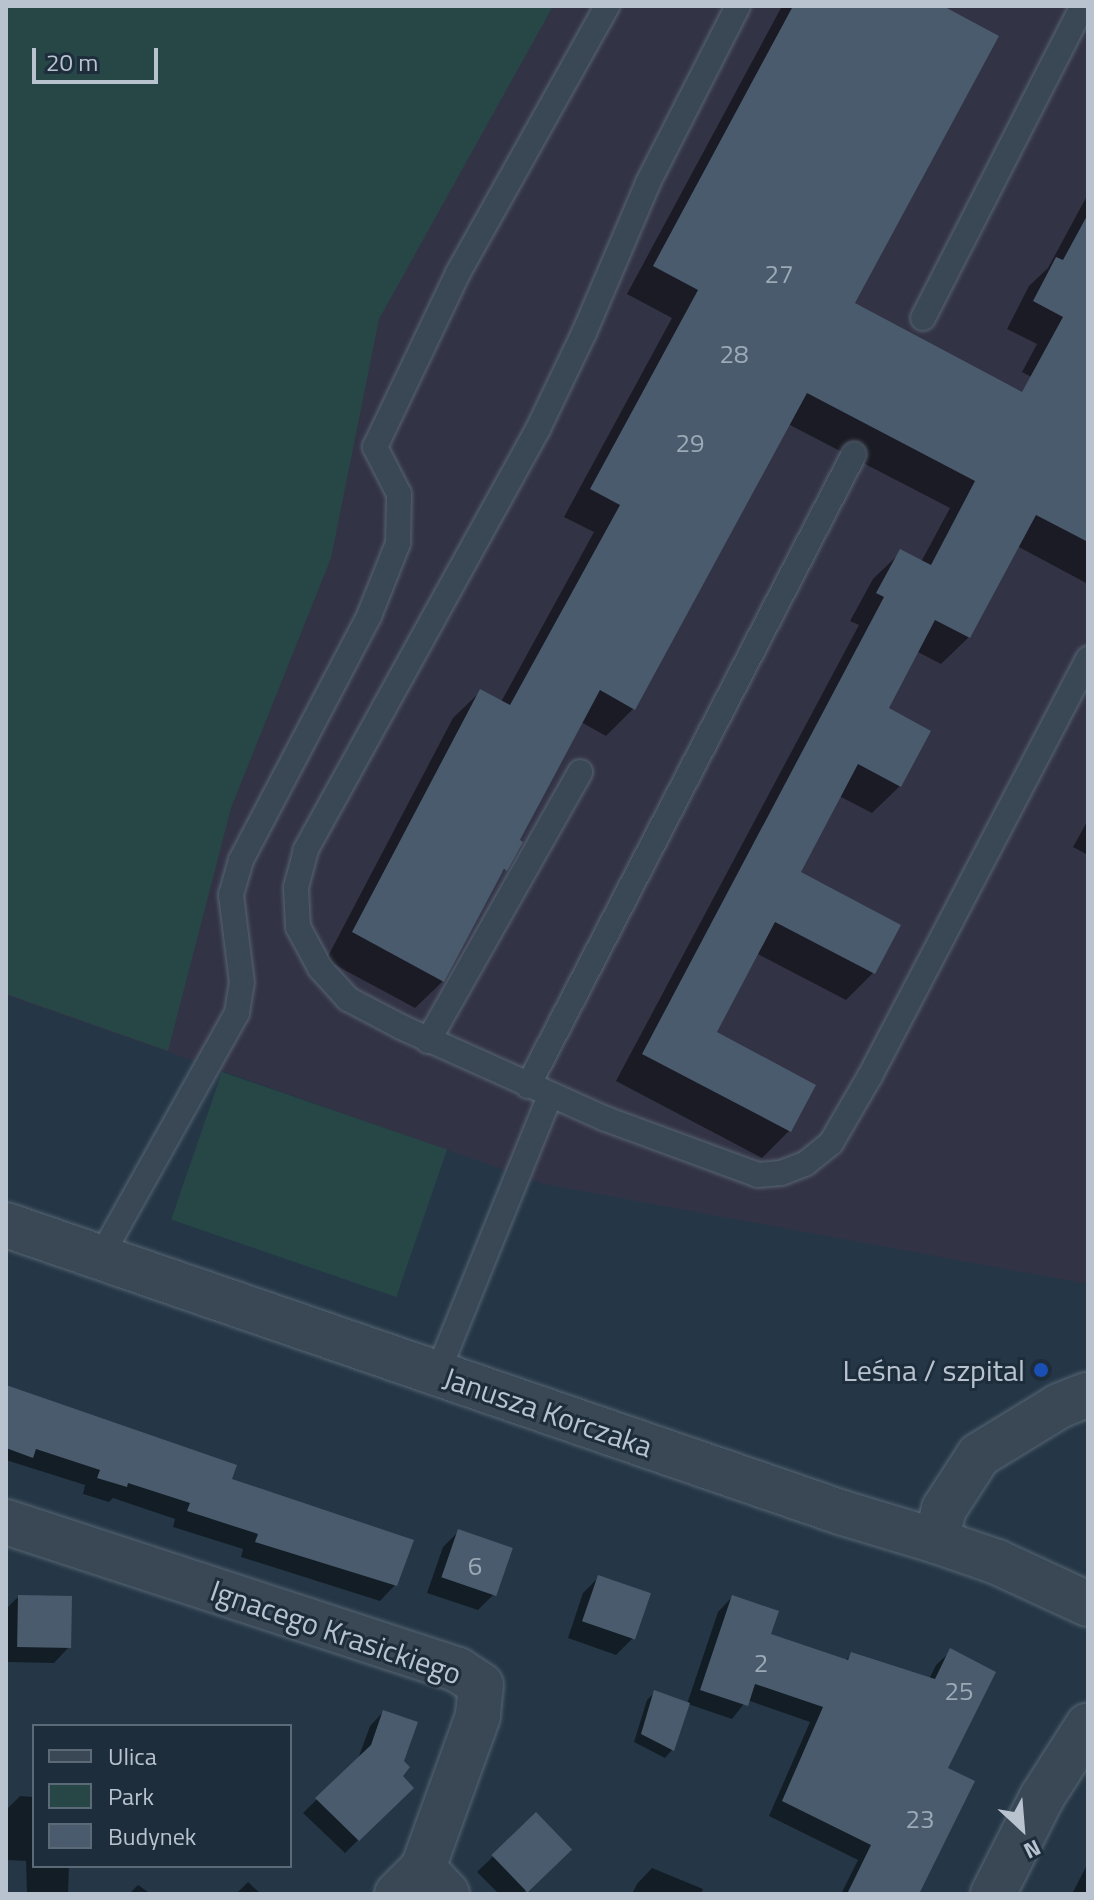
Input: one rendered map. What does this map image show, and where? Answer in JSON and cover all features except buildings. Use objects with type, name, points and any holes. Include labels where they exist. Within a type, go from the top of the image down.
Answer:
[{"type":"street","name":"Janusza Korczaka","points":[[6,1225],[843,1513],[997,1562],[1088,1604]]},
{"type":"street","points":[[936,1541],[944,1509],[979,1455],[1059,1406],[1088,1394]]},
{"type":"street","name":"Ignacego Krasickiego","points":[[6,1522],[458,1670],[481,1685],[478,1716],[422,1885]]},
{"type":"street","points":[[993,1894],[1042,1797],[1088,1725]]},
{"type":"lane","points":[[100,1258],[237,1013],[242,983],[231,895],[241,860],[369,616],[398,543],[399,494],[375,447],[458,273],[607,6]]},
{"type":"lane","points":[[738,6],[648,183],[584,333],[538,429],[306,850],[296,888],[298,927],[320,968],[348,999],[428,1041],[539,1091],[758,1175],[781,1173],[805,1164],[831,1143],[870,1076],[1088,659]]},
{"type":"lane","points":[[923,318],[1083,6]]},
{"type":"lane","points":[[437,1374],[539,1091],[854,454]]},
{"type":"lane","points":[[428,1041],[580,772]]},
{"type":"shaded area","points":[[229,6],[1088,6],[1088,1284],[544,1184],[6,995],[6,448]]},
{"type":"green space","points":[[6,6],[553,6],[379,319],[331,558],[231,808],[168,1051],[6,994]]},
{"type":"green space","points":[[222,1072],[447,1149],[396,1297],[171,1220]]},
{"type":"place","name":"Leśna / szpital","points":[[1041,1370]]}]
